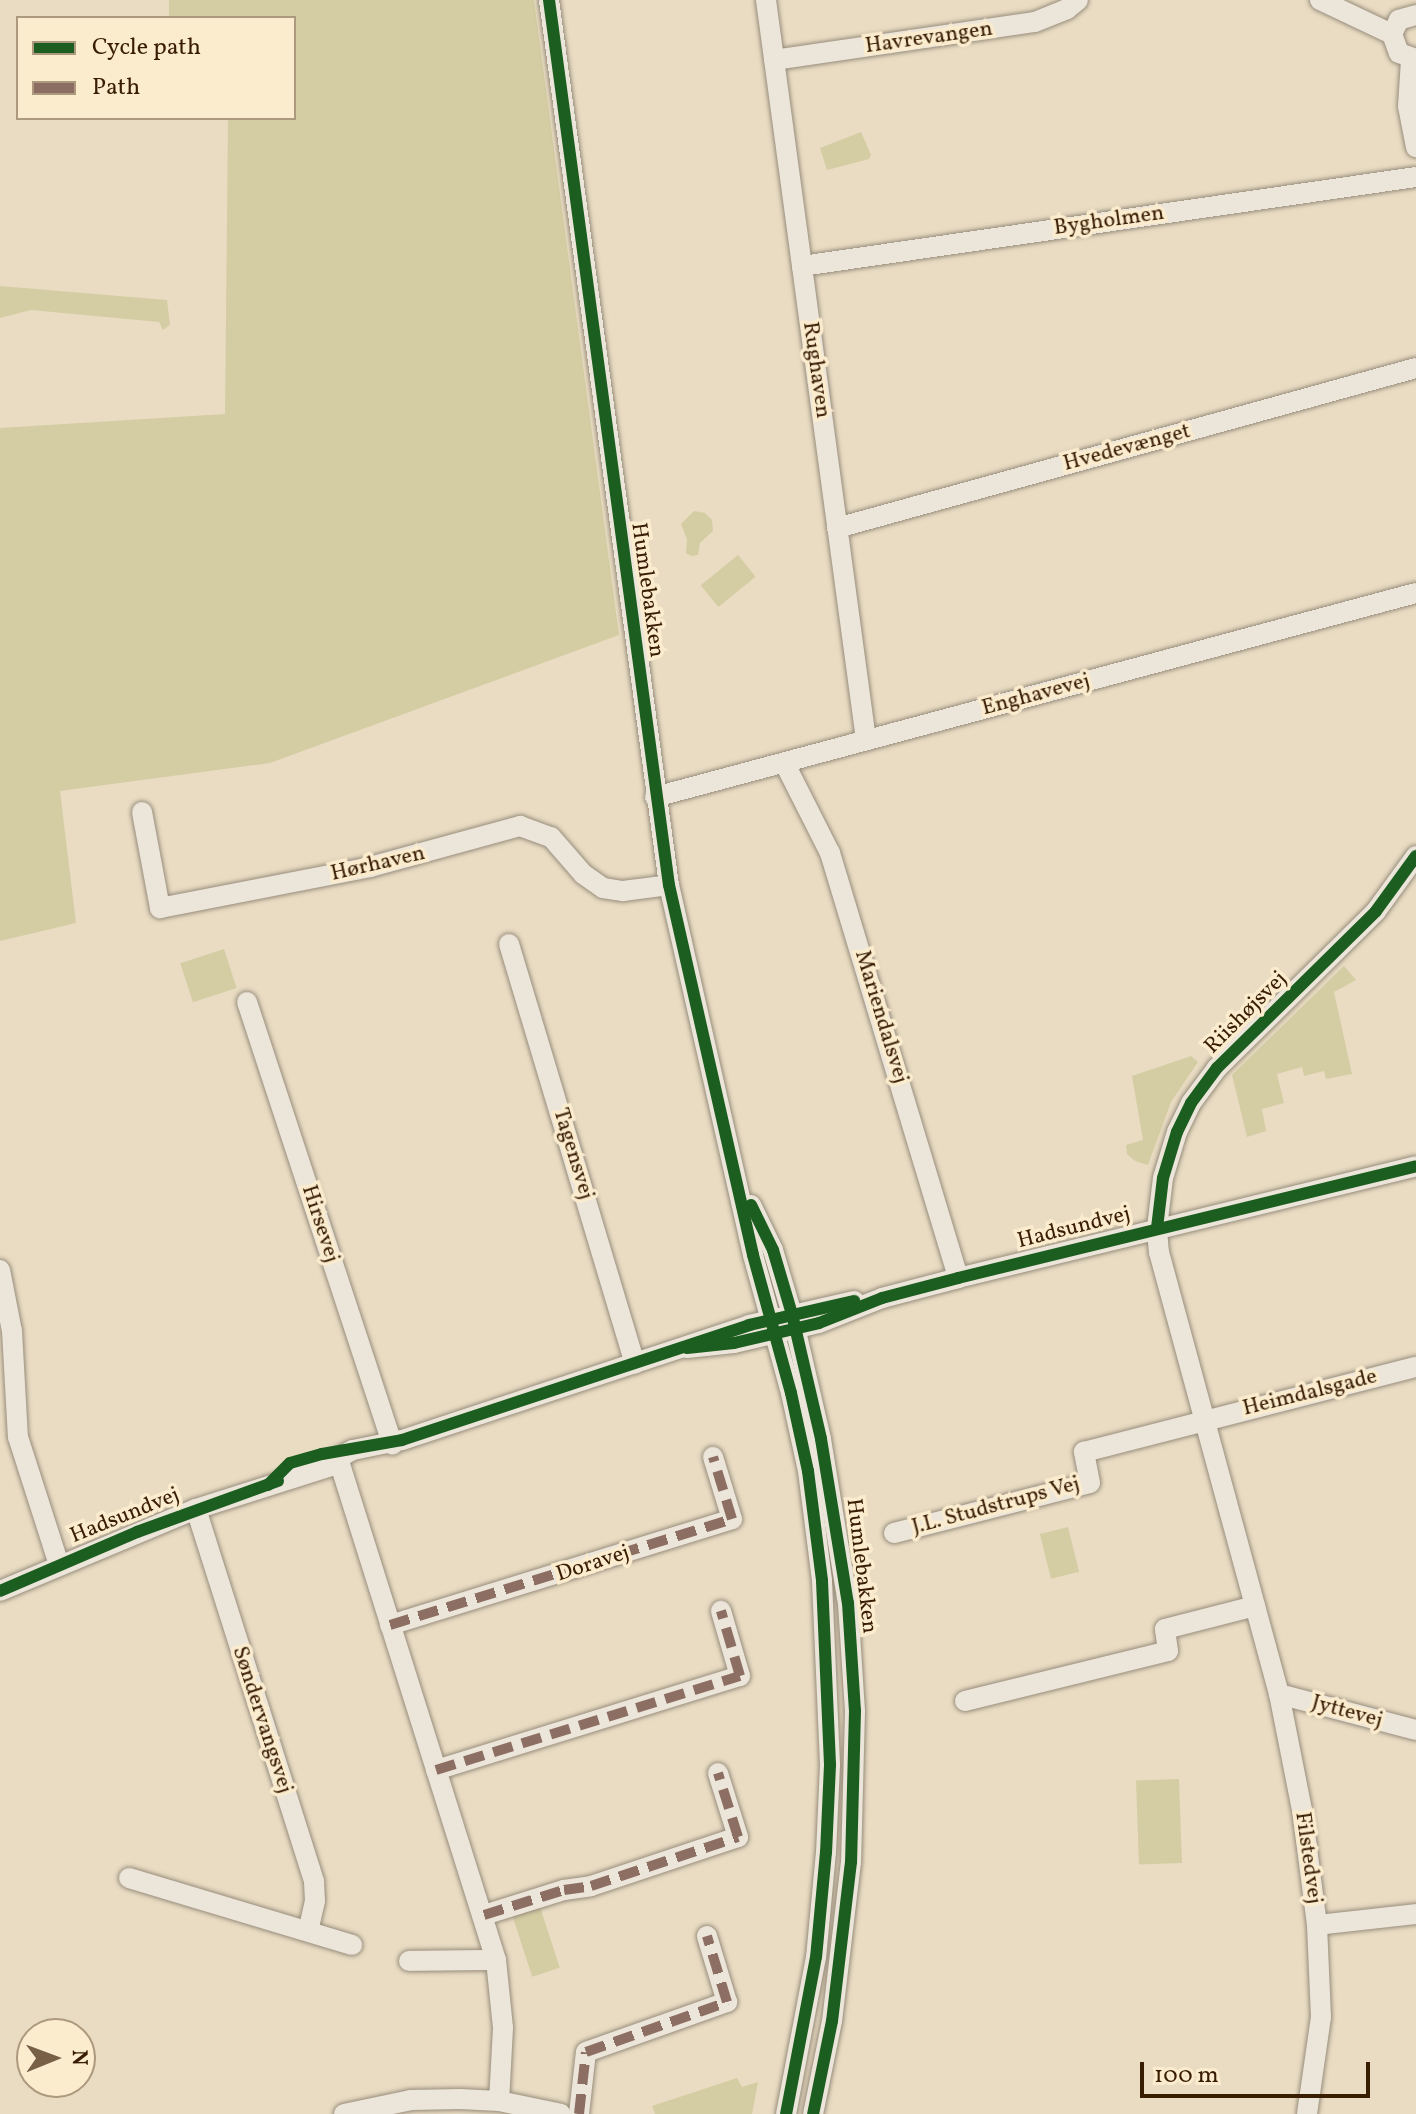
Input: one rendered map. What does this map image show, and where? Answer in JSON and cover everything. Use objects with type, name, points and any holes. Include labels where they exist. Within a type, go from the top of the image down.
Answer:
[{"type":"street","name":"Humlebakken","points":[[549,0],[669,885],[738,1180],[783,1324],[834,1513],[848,1603],[855,1711],[853,1821],[844,1933],[813,2114]]},
{"type":"street","name":"Rughaven","points":[[766,0],[866,740]]},
{"type":"street","name":"Havrevangen","points":[[774,60],[1022,24],[1067,9],[1078,0]]},
{"type":"street","points":[[1320,0],[1392,34]]},
{"type":"street","points":[[1416,15],[1399,20],[1392,34],[1394,48],[1414,60],[1408,106],[1416,147]]},
{"type":"street","name":"Bygholmen","points":[[802,266],[1416,177]]},
{"type":"street","name":"Hvedevænget","points":[[837,528],[1416,368]]},
{"type":"street","name":"Enghavevej","points":[[655,797],[1416,593]]},
{"type":"street","name":"Mariendalsvej","points":[[785,764],[830,853],[958,1278]]},
{"type":"street","name":"Hørhaven","points":[[142,812],[160,908],[382,865],[520,826],[551,837],[583,874],[603,888],[623,891],[669,885]]},
{"type":"street","name":"Riishøjsvej","points":[[1157,1228],[1163,1178],[1191,1103],[1217,1068],[1376,911],[1416,856]]},
{"type":"street","name":"Tagensvej","points":[[509,944],[635,1364]]},
{"type":"street","name":"Hirsevej","points":[[247,1002],[396,1442]]},
{"type":"street","name":"Hadsundvej","points":[[0,1591],[196,1509],[334,1463],[353,1450],[396,1442],[687,1348],[734,1343],[783,1324],[844,1315],[882,1298],[958,1278],[1416,1166]]},
{"type":"street","name":"Filstedvej","points":[[1157,1228],[1159,1253],[1279,1694],[1302,1810],[1317,1925],[1321,2017],[1319,2052],[1307,2114]]},
{"type":"street","points":[[0,1270],[12,1331],[18,1437],[59,1565]]},
{"type":"street","name":"Humlebakken","points":[[783,1324],[808,1471],[822,1581],[829,1723],[826,1852],[816,1957],[786,2114]]},
{"type":"street","name":"Heimdalsgade","points":[[1204,1419],[1416,1367]]},
{"type":"street","name":"J.L. Studstrups Vej","points":[[894,1533],[1090,1483],[1084,1452],[1204,1419]]},
{"type":"street","name":"Doravej","points":[[390,1625],[732,1519],[713,1457]]},
{"type":"street","points":[[334,1463],[390,1625],[496,1960],[503,2028],[499,2101]]},
{"type":"street","name":"Søndervangsvej","points":[[196,1509],[314,1882],[315,1901],[308,1931]]},
{"type":"street","points":[[965,1701],[1168,1651],[1165,1629],[1255,1606]]},
{"type":"street","points":[[436,1770],[740,1676],[721,1611]]},
{"type":"street","name":"Jyttevej","points":[[1279,1694],[1416,1730]]},
{"type":"street","points":[[484,1915],[564,1890],[591,1886],[738,1837],[718,1773]]},
{"type":"street","points":[[129,1878],[352,1945]]},
{"type":"street","points":[[1317,1925],[1416,1914]]},
{"type":"street","points":[[579,2114],[586,2052],[727,2002],[707,1936]]},
{"type":"street","points":[[409,1961],[496,1960]]},
{"type":"street","points":[[344,2114],[411,2100],[499,2101],[561,2114]]},
{"type":"shaded area","points":[[169,0],[534,0],[619,635],[270,763],[60,791],[76,923],[0,941],[0,428],[225,414],[228,120],[296,120],[296,16],[169,16]]},
{"type":"shaded area","points":[[861,132],[871,155],[869,159],[827,170],[820,148]]},
{"type":"shaded area","points":[[0,286],[167,300],[170,325],[163,330],[159,322],[31,310],[0,318]]},
{"type":"shaded area","points":[[694,511],[705,513],[712,520],[713,531],[700,543],[698,555],[691,556],[686,553],[687,539],[681,524]]},
{"type":"shaded area","points":[[738,555],[756,577],[718,607],[701,585]]},
{"type":"shaded area","points":[[224,949],[237,988],[193,1002],[180,963]]},
{"type":"shaded area","points":[[1344,966],[1356,980],[1334,992],[1352,1074],[1326,1079],[1324,1071],[1304,1076],[1302,1067],[1277,1074],[1284,1103],[1262,1109],[1266,1131],[1247,1137],[1232,1075]]},
{"type":"shaded area","points":[[1191,1056],[1198,1062],[1171,1102],[1148,1165],[1135,1161],[1127,1154],[1126,1145],[1143,1140],[1132,1076]]},
{"type":"shaded area","points":[[1068,1527],[1079,1572],[1051,1579],[1040,1534]]},
{"type":"shaded area","points":[[1179,1779],[1182,1863],[1139,1864],[1136,1781]]},
{"type":"shaded area","points":[[540,1907],[560,1968],[532,1977],[512,1916]]},
{"type":"shaded area","points":[[737,2078],[742,2087],[758,2082],[752,2114],[655,2114],[652,2106]]},
{"type":"marked path","points":[[390,1625],[732,1519],[713,1457]]},
{"type":"marked path","points":[[436,1770],[740,1676],[721,1611]]},
{"type":"marked path","points":[[484,1915],[564,1890],[591,1886],[738,1837],[718,1773]]},
{"type":"marked path","points":[[579,2114],[586,2052],[727,2002],[707,1936]]},
{"type":"cycle path","points":[[549,0],[669,885],[753,1255],[791,1393],[808,1471],[822,1581],[830,1765],[826,1852],[816,1957],[786,2114]]},
{"type":"cycle path","points":[[1157,1228],[1163,1178],[1177,1132],[1191,1103],[1217,1068],[1376,911],[1416,856]]},
{"type":"cycle path","points":[[687,1348],[734,1343],[819,1323],[882,1298],[958,1278],[1416,1166]]},
{"type":"cycle path","points":[[751,1205],[773,1250],[792,1314],[821,1439],[848,1603],[855,1711],[851,1862],[832,2021],[813,2114]]},
{"type":"cycle path","points":[[268,1485],[290,1463],[402,1440],[749,1325],[854,1301]]},
{"type":"cycle path","points":[[0,1591],[137,1532],[278,1481]]}]
